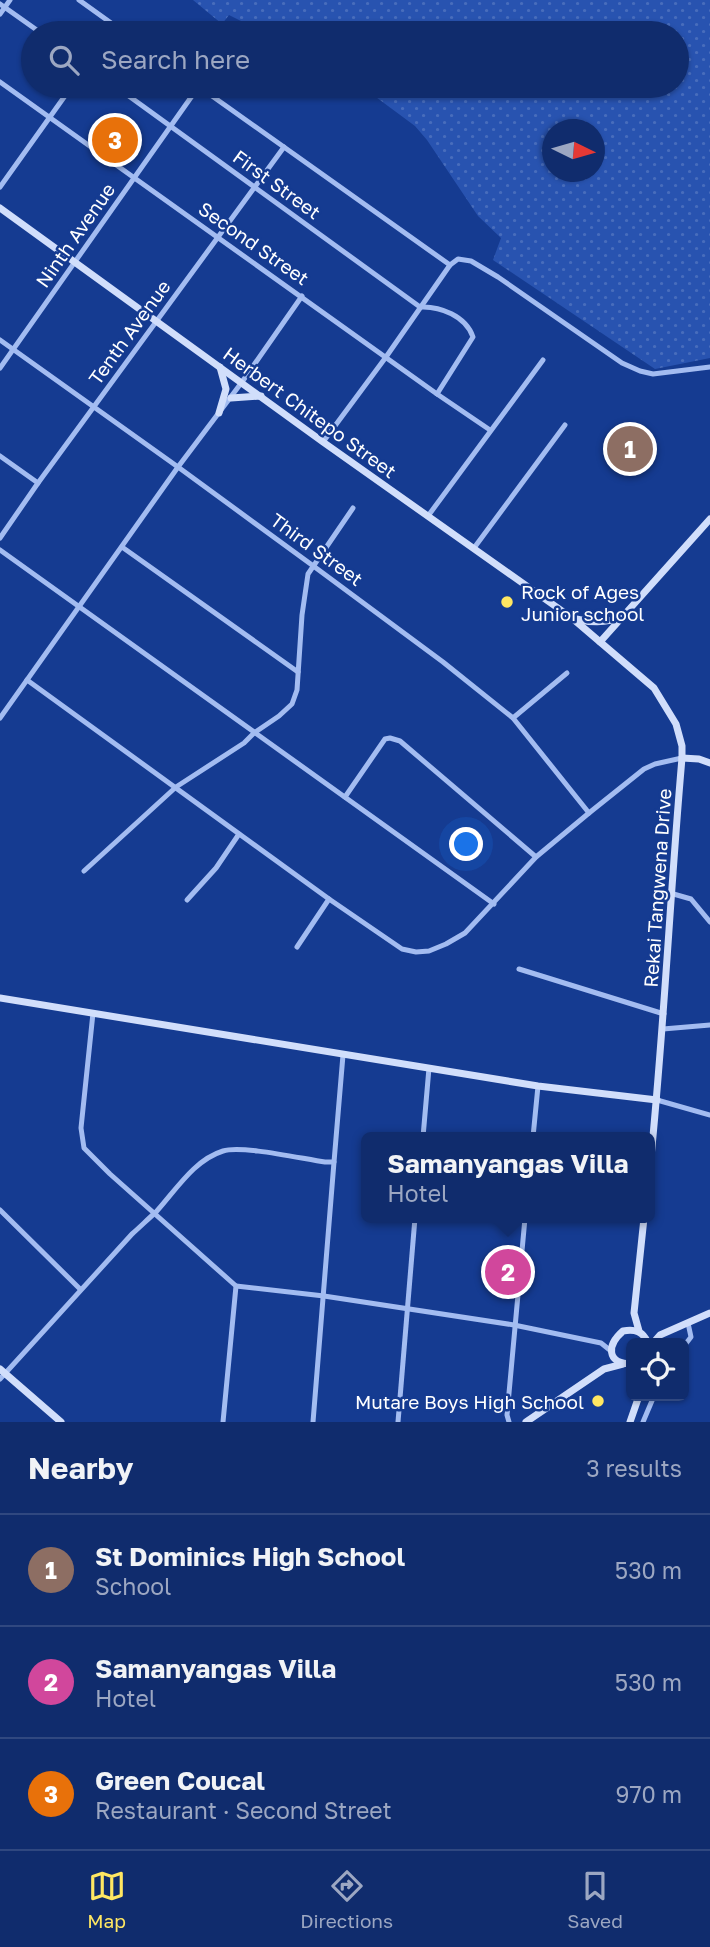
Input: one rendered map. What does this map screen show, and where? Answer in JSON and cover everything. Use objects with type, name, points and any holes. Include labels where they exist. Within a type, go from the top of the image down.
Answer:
[{"type":"main road","name":"Herbert Chitepo Street","points":[[0,208],[572,618],[600,642]]},
{"type":"main road","points":[[219,413],[226,389],[220,366]]},
{"type":"main road","points":[[231,398],[261,396]]},
{"type":"main road","points":[[600,642],[710,519]]},
{"type":"main road","points":[[572,618],[590,622],[610,621],[624,615],[631,608]]},
{"type":"main road","name":"Rekai Tangwena Drive","points":[[600,642],[654,688],[676,724],[682,746],[654,1132]]},
{"type":"main road","points":[[682,758],[710,762]]},
{"type":"main road","points":[[0,999],[538,1086],[657,1100]]},
{"type":"main road","points":[[643,1223],[634,1313],[644,1338]]},
{"type":"main road","points":[[604,1369],[612,1353],[612,1344],[634,1313]]},
{"type":"main road","points":[[657,1338],[710,1313]]},
{"type":"main road","points":[[623,1331],[660,1335]]},
{"type":"main road","points":[[612,1353],[616,1360],[626,1364]]},
{"type":"main road","points":[[526,1422],[604,1369],[626,1364]]},
{"type":"main road","points":[[2,1374],[61,1422]]},
{"type":"main road","points":[[630,1422],[637,1401]]},
{"type":"street","points":[[0,14],[2,6],[10,0]]},
{"type":"street","points":[[79,0],[108,21]]},
{"type":"street","points":[[2,6],[24,21]]},
{"type":"street","name":"Second Street","points":[[0,82],[21,97]]},
{"type":"street","name":"Second Street","points":[[22,98],[491,430]]},
{"type":"street","points":[[0,187],[64,98]]},
{"type":"street","name":"First Street","points":[[132,98],[420,307]]},
{"type":"street","name":"Ninth Avenue","points":[[0,368],[190,98]]},
{"type":"street","points":[[216,98],[450,265]]},
{"type":"street","name":"Tenth Avenue","points":[[0,538],[284,146]]},
{"type":"street","points":[[438,256],[471,261],[622,363],[640,371],[653,373],[710,367]]},
{"type":"street","points":[[323,442],[450,265],[458,259]]},
{"type":"street","points":[[0,718],[302,296]]},
{"type":"street","points":[[420,307],[433,306],[466,323],[473,337],[437,394]]},
{"type":"street","name":"Third Street","points":[[0,340],[312,565],[443,662],[513,718],[589,813]]},
{"type":"street","points":[[428,516],[543,360]]},
{"type":"street","points":[[474,548],[565,425]]},
{"type":"street","points":[[0,456],[38,482]]},
{"type":"street","points":[[84,871],[176,787],[244,743],[292,704],[297,690],[308,573],[353,508]]},
{"type":"street","points":[[122,547],[298,673]]},
{"type":"street","points":[[0,550],[494,904]]},
{"type":"street","points":[[513,718],[567,673]]},
{"type":"street","points":[[27,680],[329,899],[402,949],[416,952],[429,951],[465,933],[536,858],[589,813],[644,769],[682,758]]},
{"type":"street","points":[[345,797],[385,739],[394,738],[536,858]]},
{"type":"street","points":[[187,900],[216,868],[239,834]]},
{"type":"street","points":[[670,893],[691,899],[710,922]]},
{"type":"street","points":[[297,947],[329,899]]},
{"type":"street","points":[[519,970],[664,1014]]},
{"type":"street","points":[[93,1013],[81,1128],[84,1148],[153,1214],[236,1286],[324,1296],[514,1325],[601,1343],[612,1353]]},
{"type":"street","points":[[663,1029],[710,1025]]},
{"type":"street","points":[[313,1422],[343,1055]]},
{"type":"street","points":[[423,1132],[429,1068]]},
{"type":"street","points":[[533,1132],[538,1086]]},
{"type":"street","points":[[657,1100],[710,1115]]},
{"type":"street","points":[[2,1374],[196,1166],[225,1150],[250,1150],[334,1162]]},
{"type":"street","points":[[0,1210],[80,1289]]},
{"type":"street","points":[[398,1422],[415,1223]]},
{"type":"street","points":[[509,1422],[507,1415],[514,1325],[524,1223]]},
{"type":"street","points":[[223,1422],[236,1286]]},
{"type":"street","points":[[688,1323],[691,1337],[689,1340]]},
{"type":"street","points":[[601,1343],[616,1337]]},
{"type":"street","points":[[643,1422],[652,1401]]},
{"type":"shaded area","points":[[193,0],[710,0],[710,358],[655,369],[493,260],[501,238],[478,216],[415,126],[377,98],[689,98],[689,21],[241,21],[229,15],[224,21],[218,21]]},
{"type":"place","name":"Green Coucal","points":[[115,140]]},
{"type":"place","name":"St Dominics High School","points":[[630,449]]},
{"type":"place","name":"Rock of Ages Junior school","points":[[507,602]]},
{"type":"place","name":"Samanyangas Villa","points":[[508,1272]]},
{"type":"place","name":"Mutare Boys High School","points":[[598,1401]]}]
